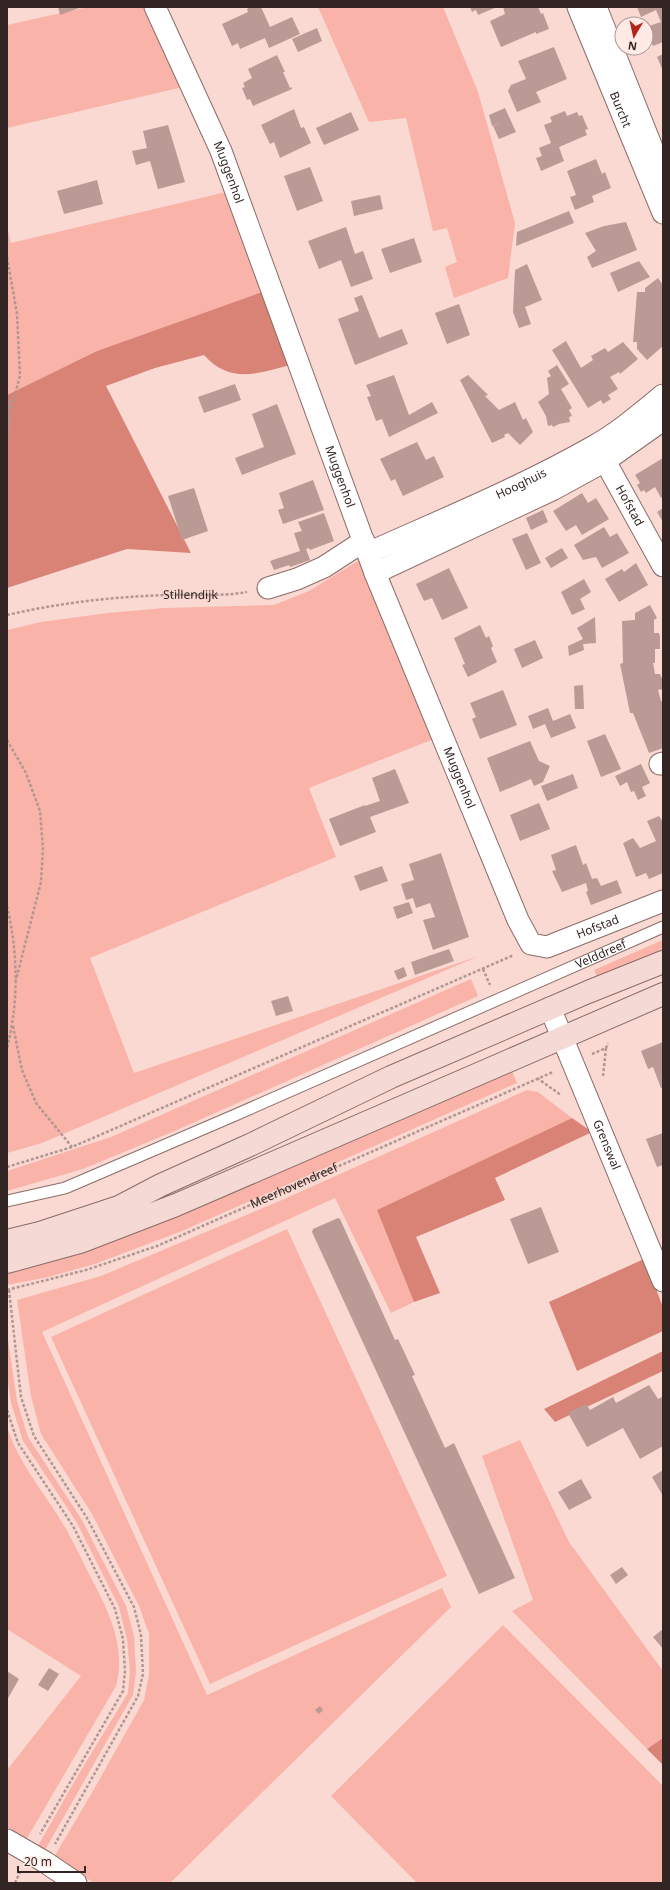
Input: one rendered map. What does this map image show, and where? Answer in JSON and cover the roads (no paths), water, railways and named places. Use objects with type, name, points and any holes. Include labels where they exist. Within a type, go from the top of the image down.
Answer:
[{"type":"main road","points":[[7,1241],[40,1233],[119,1207],[161,1185],[250,1145],[391,1077],[550,1008],[663,962]]},
{"type":"main road","points":[[7,1262],[80,1242],[176,1205],[663,994]]},
{"type":"street","name":"Muggenhol","points":[[155,7],[221,151],[375,573],[518,920],[531,944]]},
{"type":"street","name":"Burcht","points":[[578,7],[663,212]]},
{"type":"street","name":"Burcht","points":[[596,7],[663,174]]},
{"type":"street","name":"Hooghuis","points":[[375,573],[554,489],[600,453],[626,425],[663,395]]},
{"type":"street","name":"Hooghuis","points":[[366,547],[600,453],[651,430],[663,420]]},
{"type":"street","name":"Hofstad","points":[[600,453],[663,566]]},
{"type":"street","points":[[268,588],[297,579],[366,547]]},
{"type":"street","name":"Hofstad","points":[[531,944],[547,947],[663,901]]},
{"type":"street","name":"Grenswal","points":[[550,1008],[663,1281]]},
{"type":"street","points":[[7,1840],[37,1857],[76,1883]]},
{"type":"lane","name":"Velddreef","points":[[7,1201],[65,1188],[233,1116],[663,927]]}]
